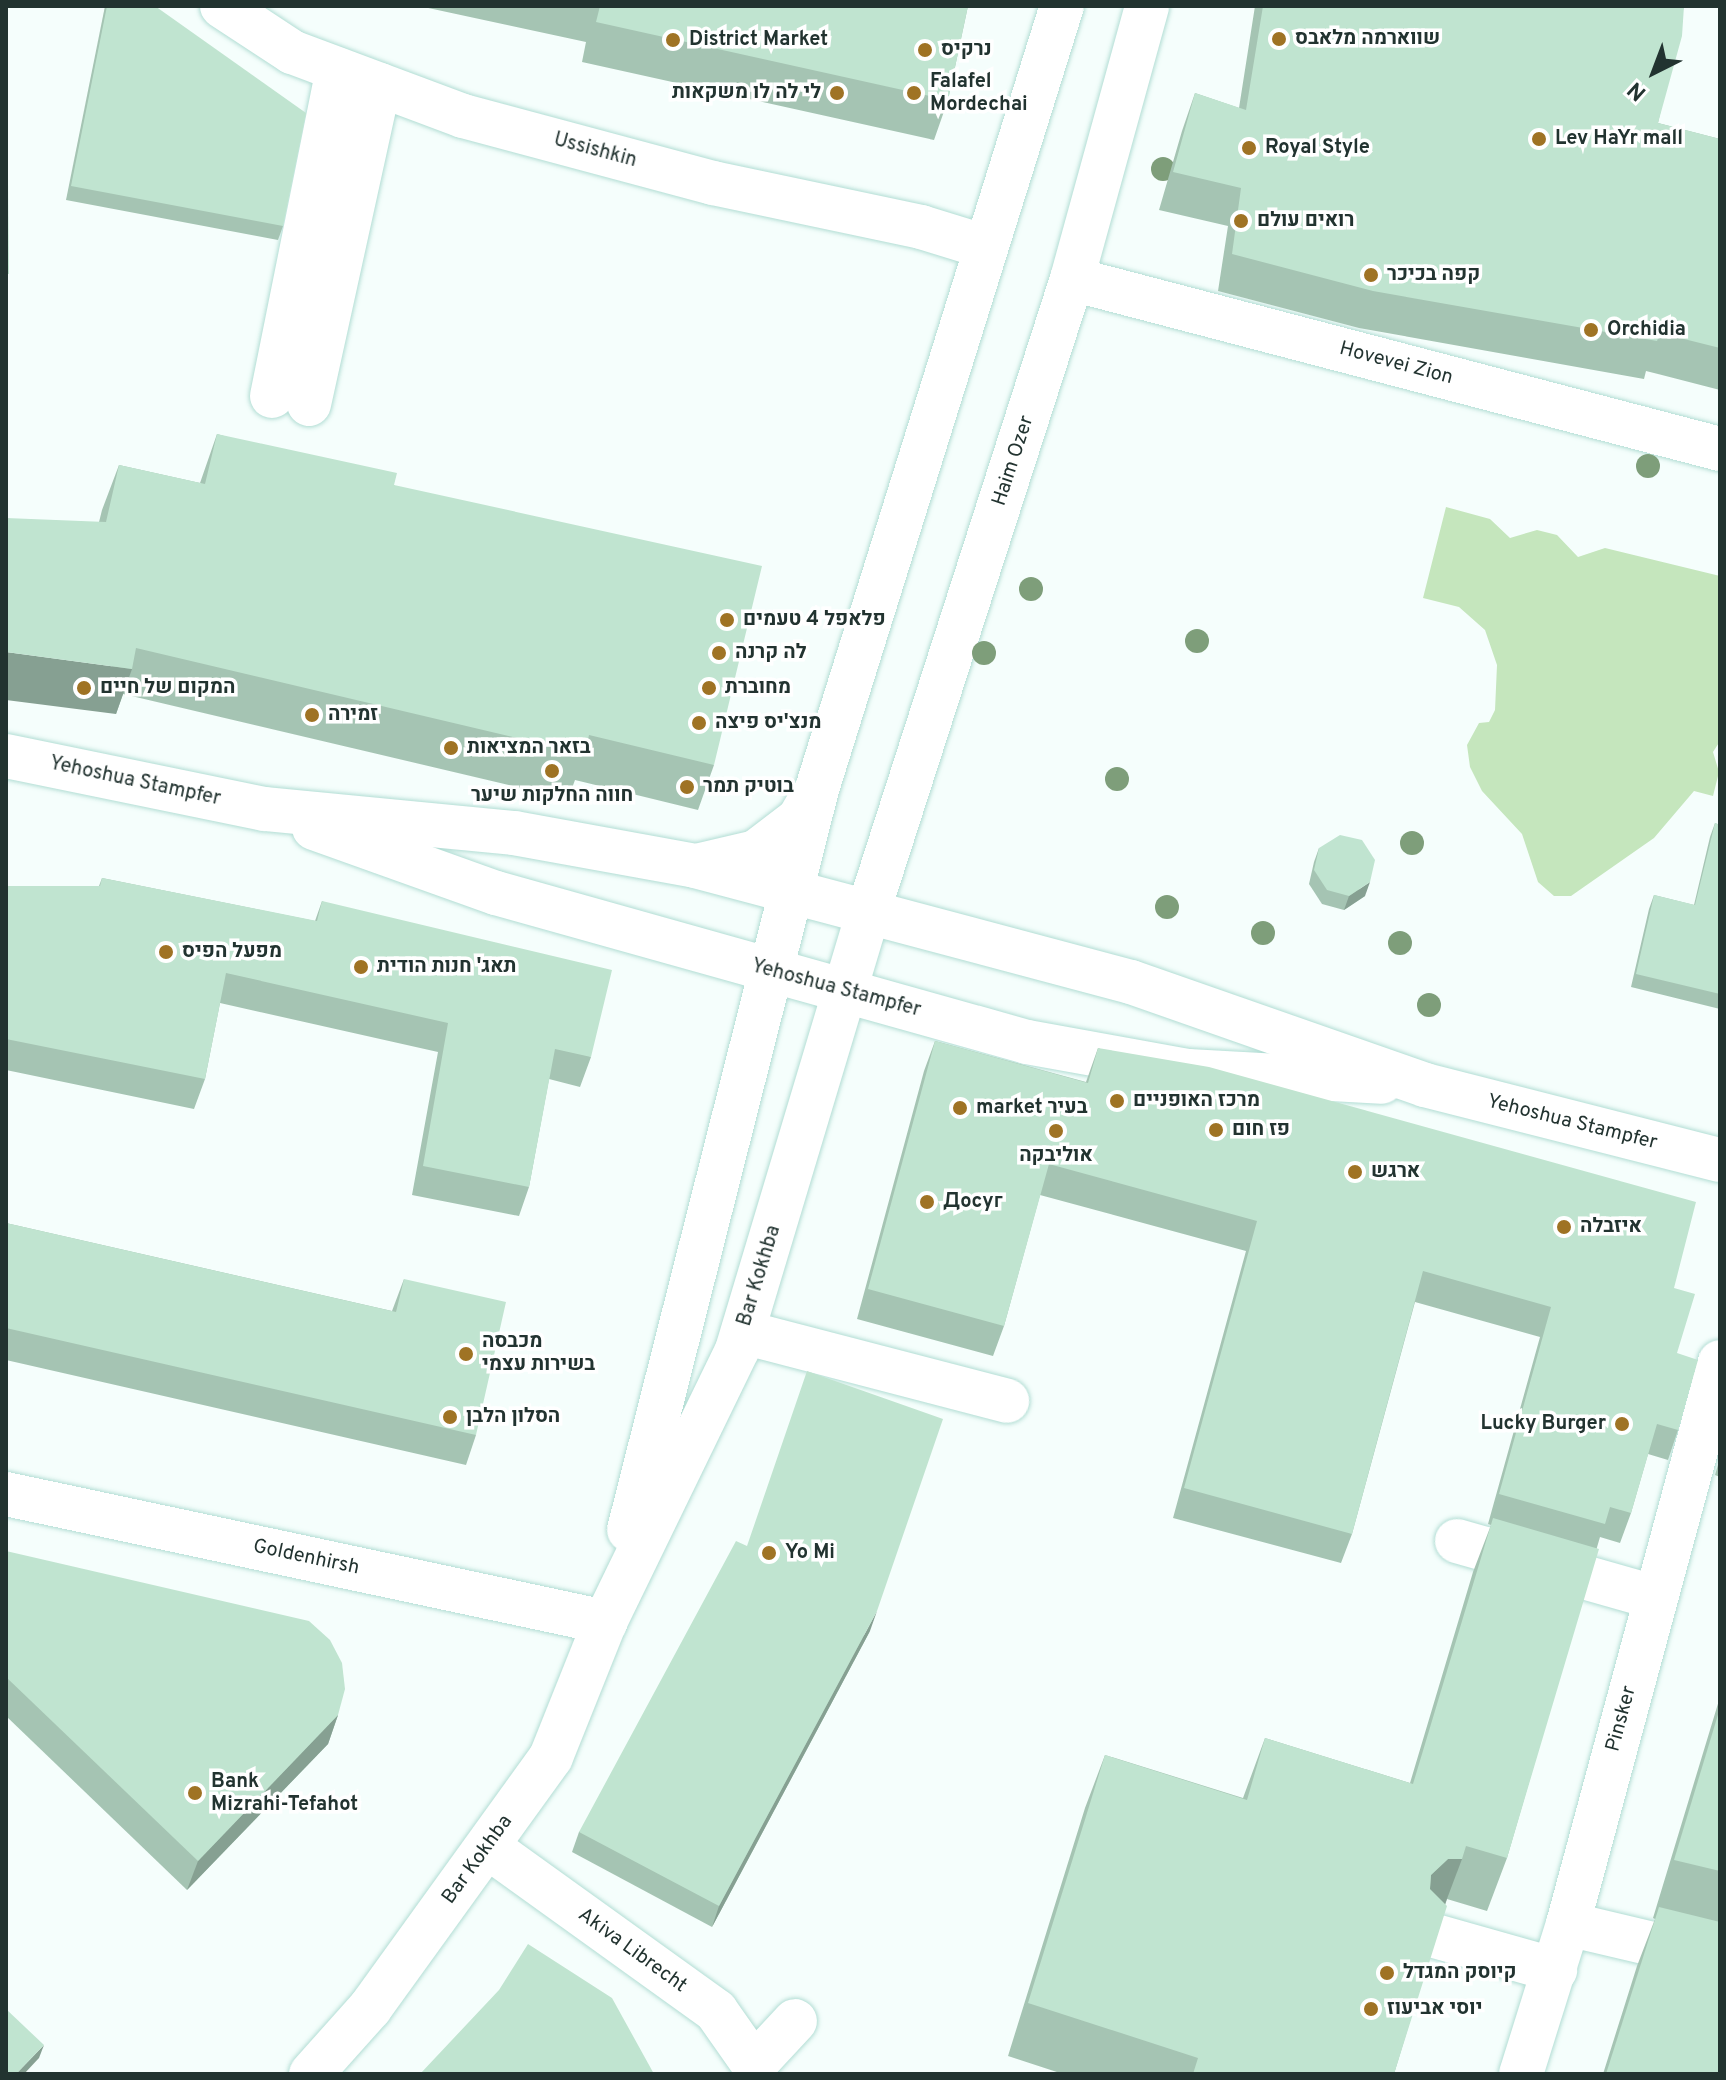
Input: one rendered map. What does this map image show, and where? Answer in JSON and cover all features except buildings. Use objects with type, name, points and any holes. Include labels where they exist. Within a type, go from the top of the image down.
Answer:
[{"type":"street","name":"Ussishkin","points":[[222,6],[292,52],[463,116],[684,175],[921,227],[986,247]]},
{"type":"street","points":[[792,890],[817,789],[1062,6]]},
{"type":"street","name":"Haim Ozer","points":[[868,912],[1072,279],[1147,6]]},
{"type":"street","points":[[338,70],[290,400],[379,85]]},
{"type":"street","name":"Hovevei Zion","points":[[1072,279],[1720,449]]},
{"type":"street","name":"Yehoshua Stampfer","points":[[6,756],[265,809],[514,833],[695,866],[1131,982],[1425,1085],[1720,1160]]},
{"type":"street","points":[[695,866],[730,862],[776,840],[799,819],[817,789]]},
{"type":"street","name":"Yehoshua Stampfer","points":[[265,809],[496,893],[771,972],[1097,1057],[1188,1071],[1425,1085]]},
{"type":"street","name":"Bar Kokhba","points":[[605,1622],[792,890]]},
{"type":"street","name":"Bar Kokhba","points":[[311,2074],[370,2008],[551,1757],[605,1622],[743,1332],[868,912]]},
{"type":"street","points":[[743,1332],[1007,1401]]},
{"type":"street","name":"Pinsker","points":[[1521,2074],[1568,1924],[1720,1362]]},
{"type":"street","name":"Goldenhirsh","points":[[6,1494],[605,1622]]},
{"type":"street","points":[[1457,1541],[1654,1597]]},
{"type":"street","name":"Akiva Librecht","points":[[488,1847],[716,2011],[754,2070]]},
{"type":"street","points":[[1568,1924],[1720,1960]]},
{"type":"street","points":[[1435,1936],[1555,1970]]},
{"type":"street","points":[[754,2070],[795,2021]]},
{"type":"green space","points":[[1446,507],[1490,519],[1510,538],[1537,530],[1557,535],[1578,557],[1605,548],[1720,576],[1720,741],[1713,752],[1719,772],[1713,796],[1694,791],[1654,838],[1571,896],[1554,896],[1538,882],[1522,834],[1482,791],[1470,767],[1467,745],[1479,723],[1489,722],[1495,710],[1497,665],[1485,630],[1459,607],[1423,598]]},
{"type":"place","name":"שווארמה מלאבס","points":[[1279,39]]},
{"type":"place","name":"District Market","points":[[673,40]]},
{"type":"place","name":"נרקיס","points":[[925,50]]},
{"type":"place","name":"לי לה לו משקאות","points":[[837,93]]},
{"type":"place","name":"Falafel Mordechai","points":[[914,93]]},
{"type":"place","name":"Lev HaYr mall","points":[[1539,139]]},
{"type":"place","name":"Royal Style","points":[[1249,148]]},
{"type":"place","name":"רואים עולם","points":[[1241,221]]},
{"type":"place","name":"קפה בכיכר","points":[[1371,275]]},
{"type":"place","name":"Orchidia","points":[[1591,330]]},
{"type":"place","name":"פלאפל 4 טעמים","points":[[727,620]]},
{"type":"place","name":"לה קרנה","points":[[719,653]]},
{"type":"place","name":"המקום של חיים","points":[[84,688]]},
{"type":"place","name":"מחוברת","points":[[709,688]]},
{"type":"place","name":"זמירה","points":[[312,715]]},
{"type":"place","name":"מנצ'יס פיצה","points":[[699,723]]},
{"type":"place","name":"בזאר המציאות","points":[[451,748]]},
{"type":"place","name":"חווה החלקות שיער","points":[[552,771]]},
{"type":"place","name":"בוטיק תמר","points":[[687,787]]},
{"type":"place","name":"מפעל הפיס","points":[[166,952]]},
{"type":"place","name":"תאג' חנות הודית","points":[[361,967]]},
{"type":"place","name":"מרכז האופניים","points":[[1117,1101]]},
{"type":"place","name":"market בעיר","points":[[960,1108]]},
{"type":"place","name":"פז חום","points":[[1216,1130]]},
{"type":"place","name":"אוליבקה","points":[[1056,1131]]},
{"type":"place","name":"ארגש","points":[[1355,1172]]},
{"type":"place","name":"Досуг","points":[[927,1202]]},
{"type":"place","name":"איזבלה","points":[[1564,1227]]},
{"type":"place","name":"מכבסה בשירות עצמי","points":[[466,1354]]},
{"type":"place","name":"הסלון הלבן","points":[[450,1417]]},
{"type":"place","name":"Lucky Burger","points":[[1622,1424]]},
{"type":"place","name":"Yo Mi","points":[[769,1553]]},
{"type":"place","name":"Bank Mizrahi-Tefahot","points":[[195,1793]]},
{"type":"place","name":"קיוסק המגדל","points":[[1387,1973]]},
{"type":"place","name":"יוסי אביעוז","points":[[1371,2009]]}]
